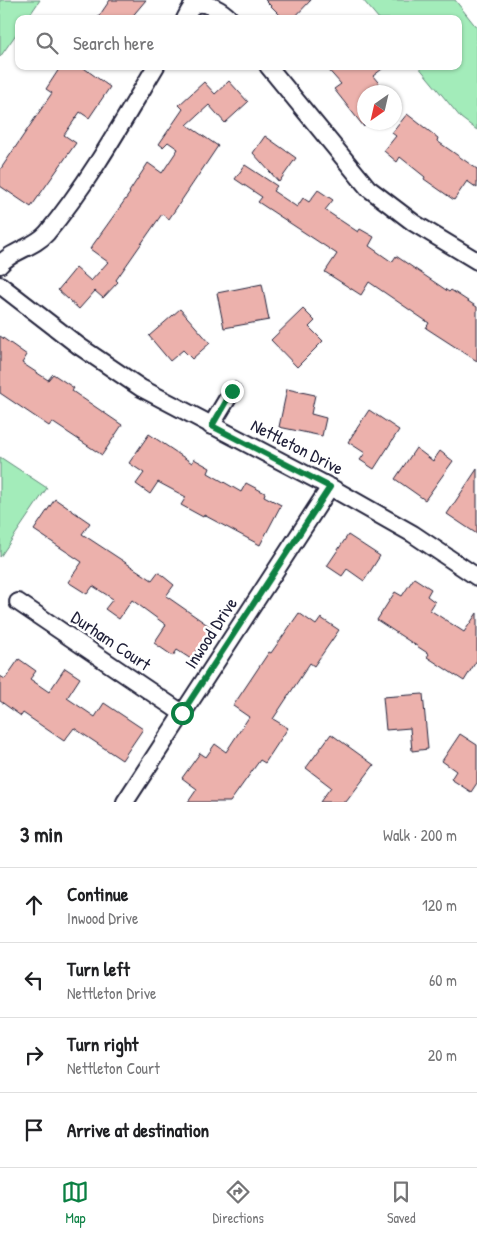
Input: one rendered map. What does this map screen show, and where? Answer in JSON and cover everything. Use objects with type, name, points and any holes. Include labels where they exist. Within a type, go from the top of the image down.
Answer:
[{"type":"street","points":[[187,15],[193,6],[197,4],[208,4],[224,15]]},
{"type":"street","points":[[0,265],[3,261],[27,249],[45,236],[84,186],[154,70]]},
{"type":"street","points":[[271,70],[368,188],[414,223],[477,261]]},
{"type":"street","name":"Nettleton Drive","points":[[0,285],[79,346],[140,388],[330,487],[413,534],[477,577]]},
{"type":"street","points":[[212,426],[232,391]]},
{"type":"street","name":"Inwood Drive","points":[[125,802],[330,487]]},
{"type":"street","name":"Durham Court","points":[[18,602],[182,713]]},
{"type":"green space","points":[[0,0],[40,0],[30,15],[15,15],[15,36],[0,57]]},
{"type":"green space","points":[[363,0],[455,0],[477,28],[477,130],[461,118],[421,70],[462,70],[462,15],[376,15]]},
{"type":"green space","points":[[0,457],[47,488],[0,557]]},
{"type":"building","points":[[110,0],[146,0],[133,15],[100,15]]},
{"type":"building","points":[[265,0],[311,0],[297,15],[280,15]]},
{"type":"building","points":[[58,70],[87,70],[110,87],[89,118],[80,112],[64,135],[76,143],[31,207],[0,186],[0,170],[52,93],[46,89]]},
{"type":"building","points":[[329,70],[381,70],[373,76],[380,85],[357,85],[357,118],[334,89],[341,84]]},
{"type":"building","points":[[229,81],[248,102],[225,123],[209,105],[187,125],[218,146],[169,219],[162,214],[116,280],[118,282],[103,298],[95,291],[79,309],[58,290],[76,268],[91,281],[108,262],[90,249],[130,193],[148,163],[162,173],[178,149],[168,142],[163,147],[159,144],[183,109],[179,105],[204,82],[215,94]]},
{"type":"building","points":[[407,114],[438,138],[437,141],[477,169],[477,188],[467,181],[454,200],[424,179],[425,177],[400,157],[397,162],[384,151],[396,136],[392,133],[394,130],[402,130],[402,120]]},
{"type":"building","points":[[265,136],[296,158],[279,182],[253,153]]},
{"type":"building","points":[[245,165],[277,186],[273,191],[297,207],[303,198],[309,202],[318,190],[333,200],[325,210],[358,232],[360,229],[374,237],[369,246],[392,262],[396,256],[449,292],[451,290],[477,307],[477,361],[426,328],[429,323],[369,282],[361,295],[325,272],[337,254],[258,202],[262,197],[235,179]]},
{"type":"building","points":[[262,284],[269,320],[224,328],[217,293]]},
{"type":"building","points":[[180,309],[210,343],[192,359],[183,350],[170,361],[149,336]]},
{"type":"building","points":[[303,309],[315,321],[309,327],[323,341],[297,367],[271,340]]},
{"type":"building","points":[[0,336],[27,355],[22,363],[48,380],[53,374],[74,388],[72,391],[122,425],[102,455],[52,422],[49,426],[0,393]]},
{"type":"building","points":[[287,389],[315,395],[311,414],[326,418],[322,436],[279,427]]},
{"type":"building","points":[[369,410],[399,430],[374,469],[360,460],[365,453],[348,442]]},
{"type":"building","points":[[149,434],[192,463],[194,459],[210,468],[208,473],[241,492],[246,483],[265,493],[264,496],[281,505],[260,545],[181,505],[186,497],[158,482],[150,494],[136,484],[144,473],[129,463]]},
{"type":"building","points":[[416,448],[433,461],[440,451],[453,461],[425,500],[395,479]]},
{"type":"building","points":[[477,469],[477,534],[447,514]]},
{"type":"building","points":[[55,499],[90,523],[82,534],[152,580],[158,572],[174,585],[166,596],[212,628],[191,659],[177,650],[173,656],[154,643],[166,625],[132,600],[119,619],[105,609],[113,599],[93,586],[87,594],[68,582],[82,562],[34,530]]},
{"type":"building","points":[[348,535],[380,556],[364,581],[347,569],[342,576],[327,566]]},
{"type":"building","points":[[414,578],[431,589],[427,596],[435,602],[430,610],[464,632],[477,613],[477,660],[464,681],[427,657],[429,654],[377,620],[395,592],[402,596]]},
{"type":"building","points":[[299,613],[316,625],[321,618],[339,630],[314,666],[310,663],[273,719],[288,728],[265,763],[260,760],[230,802],[188,802],[197,789],[182,778],[200,753],[206,757],[215,744],[226,752],[249,717],[233,706],[269,652],[271,653]]},
{"type":"building","points":[[19,659],[36,671],[30,679],[49,692],[65,668],[80,678],[67,698],[95,717],[104,703],[143,729],[122,760],[74,728],[64,741],[23,713],[21,716],[0,701],[0,676],[5,679]]},
{"type":"building","points":[[423,694],[428,749],[412,751],[410,728],[386,730],[383,697]]},
{"type":"building","points":[[331,734],[374,765],[346,802],[320,802],[331,787],[306,768]]},
{"type":"building","points":[[460,734],[477,745],[477,783],[471,792],[451,779],[456,771],[442,761]]},
{"type":"route","points":[[182,713],[330,487],[212,426],[232,391]]}]
